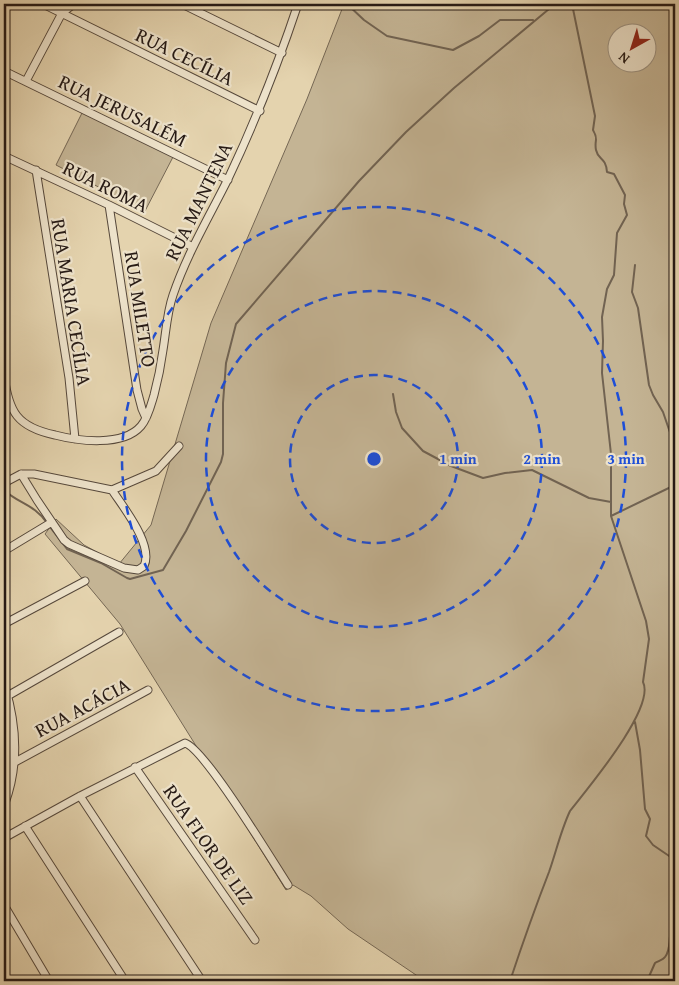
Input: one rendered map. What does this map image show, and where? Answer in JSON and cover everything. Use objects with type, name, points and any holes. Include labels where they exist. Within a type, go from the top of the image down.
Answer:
[{"type":"street","name":"RUA CECÍLIA","points":[[43,4],[260,111]]},
{"type":"street","points":[[26,81],[62,13],[74,4]]},
{"type":"street","points":[[182,4],[282,53]]},
{"type":"street","name":"RUA MANTENA","points":[[146,418],[156,388],[170,304],[193,247],[228,180],[260,111],[298,4]]},
{"type":"street","name":"RUA JERUSALÉM","points":[[4,71],[228,180]]},
{"type":"street","name":"RUA ROMA","points":[[4,156],[193,247]]},
{"type":"street","name":"RUA MARIA CECÍLIA","points":[[36,170],[69,378],[75,438]]},
{"type":"street","name":"RUA MILETTO","points":[[108,205],[137,390],[146,418]]},
{"type":"street","points":[[4,376],[10,406],[21,421],[39,431],[75,438],[101,440],[119,438],[136,430],[143,424],[146,418]]},
{"type":"street","points":[[4,483],[21,474],[37,474],[112,490],[156,471],[180,446]]},
{"type":"street","points":[[21,474],[64,540],[72,546],[124,568],[131,570],[141,569],[146,558],[142,540],[132,520],[112,490]]},
{"type":"street","points":[[4,551],[52,522]]},
{"type":"street","points":[[4,624],[85,581]]},
{"type":"street","points":[[4,803],[14,762],[15,749],[12,724],[5,694],[119,632]]},
{"type":"street","name":"RUA ACÁCIA","points":[[4,768],[148,690]]},
{"type":"street","points":[[4,838],[80,796],[186,743],[194,748],[210,768],[288,885]]},
{"type":"street","name":"RUA FLOR DE LIZ","points":[[135,768],[255,940]]},
{"type":"street","points":[[80,796],[202,981]]},
{"type":"street","points":[[25,826],[125,981]]},
{"type":"street","points":[[4,905],[49,981]]},
{"type":"shaded area","points":[[344,4],[675,4],[675,981],[435,981],[419,977],[348,929],[311,896],[293,885],[286,890],[120,624],[45,534],[56,519],[84,545],[119,564],[151,525],[211,323],[307,99]]},
{"type":"shaded area","points":[[83,111],[173,157],[145,211],[56,165]]},
{"type":"waterway","points":[[347,4],[364,20],[387,36],[453,50],[479,36],[500,20],[533,20]]},
{"type":"waterway","points":[[50,527],[67,549],[101,563],[127,578],[130,579],[163,570],[186,531],[221,462],[223,454],[223,403],[226,363],[236,324],[359,181],[406,132],[454,88],[555,4]]},
{"type":"waterway","points":[[510,981],[570,811],[618,748],[639,710],[644,694],[643,682],[649,639],[646,621],[611,516],[611,454],[602,373],[602,317],[607,289],[614,275],[617,233],[627,215],[624,204],[625,195],[614,174],[607,172],[604,161],[598,156],[596,150],[596,138],[593,130],[595,116],[572,4]]},
{"type":"waterway","points":[[635,265],[632,292],[638,308],[649,385],[663,412],[675,447]]},
{"type":"waterway","points":[[393,394],[396,412],[402,428],[423,451],[451,466],[483,478],[532,470],[589,498],[611,502]]},
{"type":"waterway","points":[[611,516],[675,485]]},
{"type":"waterway","points":[[4,490],[32,508],[47,523]]},
{"type":"waterway","points":[[635,722],[640,750],[645,809],[650,819],[646,836],[653,845],[675,860]]},
{"type":"waterway","points":[[647,981],[655,963],[664,958],[669,949],[671,931],[675,923]]}]
